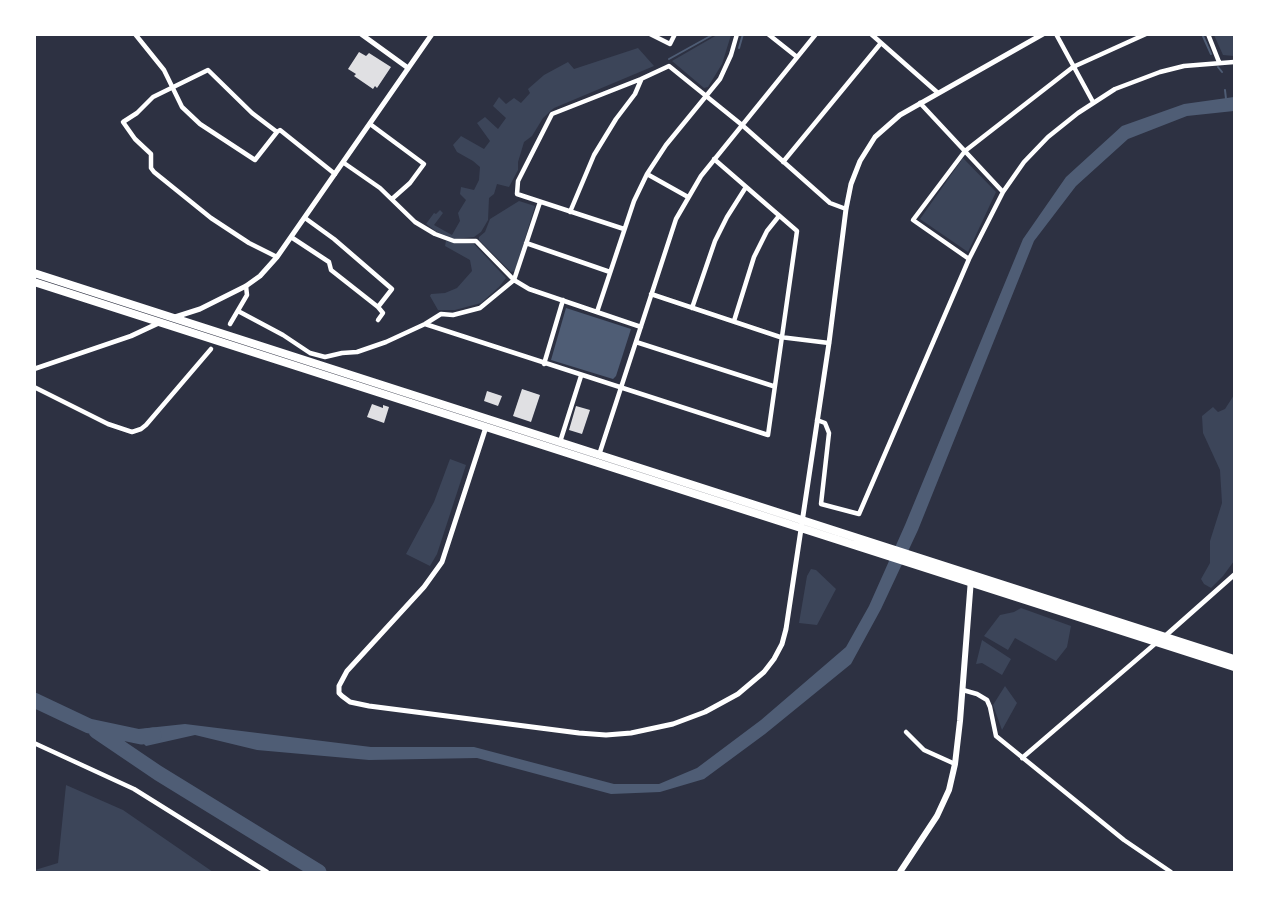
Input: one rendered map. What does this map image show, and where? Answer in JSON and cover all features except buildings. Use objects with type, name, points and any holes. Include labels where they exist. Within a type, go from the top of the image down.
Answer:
[{"type":"highway","points":[[34,273],[560,442],[801,524]]},
{"type":"highway","points":[[34,282],[486,427],[871,545],[1234,667]]},
{"type":"highway","points":[[971,578],[1234,658]]},
{"type":"main road","points":[[900,873],[937,816],[949,790],[955,764],[963,690],[971,578]]},
{"type":"street","points":[[135,34],[164,70],[182,108],[191,117],[255,160],[277,132]]},
{"type":"street","points":[[361,34],[408,68]]},
{"type":"street","points":[[34,369],[131,336],[160,322],[200,309],[246,286],[260,276],[277,257],[344,163],[432,34]]},
{"type":"street","points":[[650,34],[670,44],[675,34]]},
{"type":"street","points":[[597,312],[634,201],[647,174],[666,145],[720,79],[731,55],[737,34]]},
{"type":"street","points":[[768,34],[797,57]]},
{"type":"street","points":[[599,455],[669,237],[688,197],[714,159],[816,34]]},
{"type":"street","points":[[871,34],[938,93]]},
{"type":"street","points":[[486,427],[442,562],[424,587],[347,671],[338,689],[345,699],[369,706],[606,735],[673,724],[691,718],[738,694],[764,672],[782,644],[786,629],[829,343],[846,209],[855,172],[868,147],[891,122],[920,103],[1043,34]]},
{"type":"street","points":[[1056,34],[1093,102]]},
{"type":"street","points":[[969,259],[913,220],[964,152],[1073,68],[1146,34]]},
{"type":"street","points":[[1208,34],[1219,62]]},
{"type":"street","points":[[783,162],[881,43]]},
{"type":"street","points":[[817,420],[825,423],[829,433],[821,504],[859,514],[969,259],[1003,192],[1024,162],[1048,137],[1093,102],[1115,89],[1160,72],[1184,66],[1234,62]]},
{"type":"street","points":[[624,229],[517,194],[518,181],[552,114],[669,66],[742,125],[830,203],[846,209]]},
{"type":"street","points":[[277,257],[249,243],[211,218],[153,172],[151,154],[123,122],[137,113],[153,97],[208,70],[252,113],[277,132],[280,130],[336,174]]},
{"type":"street","points":[[570,212],[594,155],[616,119],[635,94],[641,79]]},
{"type":"street","points":[[920,103],[1003,192]]},
{"type":"street","points":[[370,124],[424,164],[410,183],[392,199]]},
{"type":"street","points":[[425,324],[768,435],[773,386],[797,231],[714,159]]},
{"type":"street","points":[[344,163],[380,188],[415,222],[435,234],[454,241],[476,241],[514,280],[529,289],[641,327]]},
{"type":"street","points":[[647,174],[688,197]]},
{"type":"street","points":[[692,308],[715,241],[746,187]]},
{"type":"street","points":[[238,311],[310,352],[325,357],[357,352],[425,324],[441,314],[453,315],[480,308],[514,280],[540,202]]},
{"type":"street","points":[[734,321],[754,257],[767,231],[779,216]]},
{"type":"street","points":[[304,218],[393,289],[378,307]]},
{"type":"street","points":[[291,237],[329,262],[332,270],[378,307],[383,314],[378,320]]},
{"type":"street","points":[[526,243],[610,272]]},
{"type":"street","points":[[230,324],[247,295],[246,286]]},
{"type":"street","points":[[651,294],[780,337],[829,343]]},
{"type":"street","points":[[544,364],[563,300]]},
{"type":"street","points":[[636,342],[773,386]]},
{"type":"street","points":[[34,387],[108,424],[132,432],[146,425],[212,349]]},
{"type":"street","points":[[560,442],[581,376]]},
{"type":"street","points":[[1022,758],[1234,575]]},
{"type":"street","points":[[963,690],[987,700],[996,736],[1124,840],[1171,873]]},
{"type":"street","points":[[906,732],[924,750],[955,764]]},
{"type":"street","points":[[34,743],[134,789],[267,873]]},
{"type":"shaded area","points":[[717,35],[731,35],[722,64],[708,87],[704,88],[672,61]]},
{"type":"shaded area","points":[[1214,35],[1234,35],[1234,56],[1223,55]]},
{"type":"shaded area","points":[[638,48],[654,66],[554,108],[543,118],[532,136],[524,142],[518,170],[509,187],[497,184],[494,194],[489,198],[488,220],[481,232],[474,237],[454,239],[437,232],[426,224],[434,213],[440,210],[443,213],[434,225],[452,235],[460,221],[458,213],[466,200],[460,194],[461,187],[474,190],[479,180],[480,167],[457,152],[453,145],[461,136],[484,149],[490,141],[477,123],[485,117],[498,129],[506,118],[493,106],[499,97],[506,104],[514,98],[521,103],[530,93],[528,89],[544,75],[568,62],[574,69]]},
{"type":"shaded area","points":[[1234,97],[1234,111],[1187,116],[1128,139],[1076,186],[1034,241],[918,530],[881,609],[851,664],[765,734],[704,779],[660,792],[611,794],[477,758],[369,760],[257,750],[195,735],[146,746],[129,730],[185,724],[371,747],[474,747],[614,784],[659,784],[697,768],[761,720],[846,647],[869,606],[905,525],[1023,239],[1066,177],[1122,126],[1184,104]]},
{"type":"shaded area","points":[[963,158],[996,192],[968,252],[920,219]]},
{"type":"shaded area","points":[[519,201],[535,206],[515,271],[511,272],[479,240],[479,237],[485,232],[490,219]]},
{"type":"shaded area","points":[[446,241],[474,244],[506,278],[481,303],[455,310],[438,310],[430,296],[457,288],[472,271],[470,260],[445,246]]},
{"type":"shaded area","points":[[566,308],[631,329],[616,376],[613,379],[551,360]]},
{"type":"shaded area","points":[[1234,395],[1234,561],[1211,588],[1201,579],[1210,563],[1210,541],[1222,503],[1220,470],[1203,433],[1202,416],[1213,407],[1218,412],[1225,409]]},
{"type":"shaded area","points":[[450,459],[466,465],[437,554],[430,566],[406,554],[434,502]]},
{"type":"shaded area","points":[[811,569],[816,570],[836,589],[817,625],[799,623],[807,576]]},
{"type":"shaded area","points":[[1021,608],[1071,626],[1067,647],[1056,661],[1015,638],[1008,650],[984,636],[1000,615]]},
{"type":"shaded area","points":[[982,640],[1011,659],[1002,675],[982,663],[976,664]]},
{"type":"shaded area","points":[[1005,686],[1017,703],[1002,730],[993,705]]},
{"type":"shaded area","points":[[66,785],[123,810],[213,872],[35,872],[35,870],[58,863]]},
{"type":"waterway","points":[[669,59],[714,34]]},
{"type":"waterway","points":[[739,48],[743,34]]},
{"type":"waterway","points":[[1202,34],[1211,54]]},
{"type":"waterway","points":[[1218,67],[1222,72]]},
{"type":"waterway","points":[[1225,90],[1226,99]]},
{"type":"waterway","points":[[34,700],[89,726],[141,737],[154,735]]},
{"type":"waterway","points":[[96,731],[158,773],[319,872]]}]
